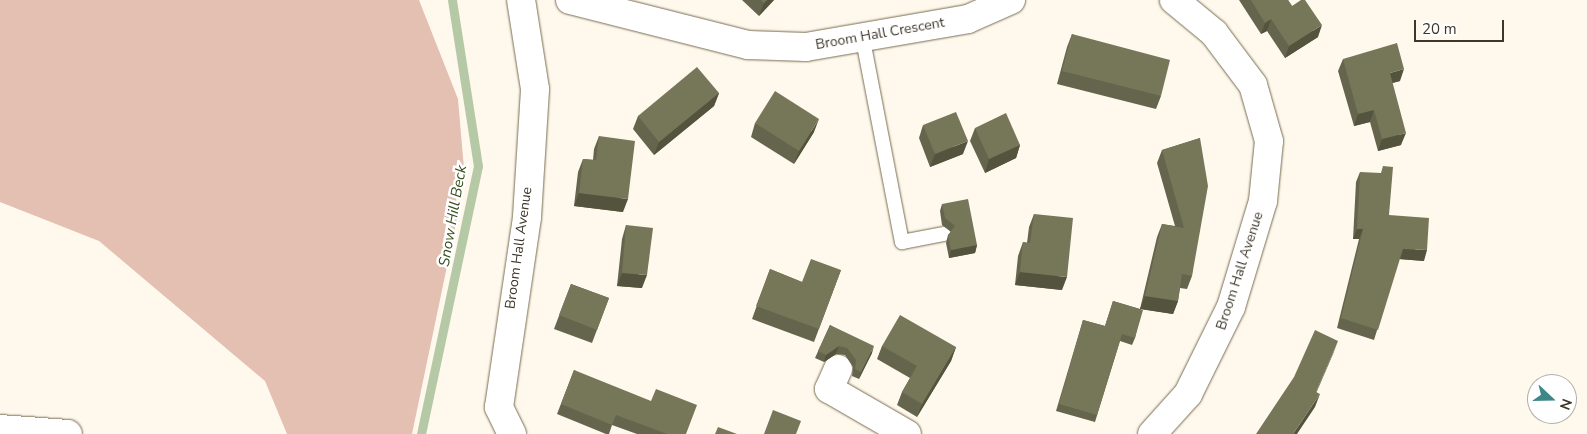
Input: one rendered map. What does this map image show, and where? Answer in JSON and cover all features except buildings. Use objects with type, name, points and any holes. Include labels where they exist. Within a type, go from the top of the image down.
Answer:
[{"type":"street","name":"Broom Hall Avenue","points":[[512,434],[499,407],[527,217],[535,89],[521,0]]},
{"type":"street","name":"Broom Hall Crescent","points":[[570,0],[748,45],[806,47],[863,40],[968,18],[1011,0]]},
{"type":"street","name":"Broom Hall Avenue","points":[[1152,434],[1188,394],[1231,307],[1263,201],[1269,141],[1253,84],[1214,33],[1174,0]]},
{"type":"street","points":[[838,369],[829,389],[907,434]]},
{"type":"street","points":[[0,428],[68,434]]},
{"type":"lane","points":[[863,40],[902,242],[944,234]]},
{"type":"shaded area","points":[[0,0],[419,0],[458,99],[465,180],[412,434],[287,434],[265,381],[99,241],[0,202]]},
{"type":"waterway","name":"Snow Hill Beck","points":[[421,434],[478,166],[452,0]]}]
